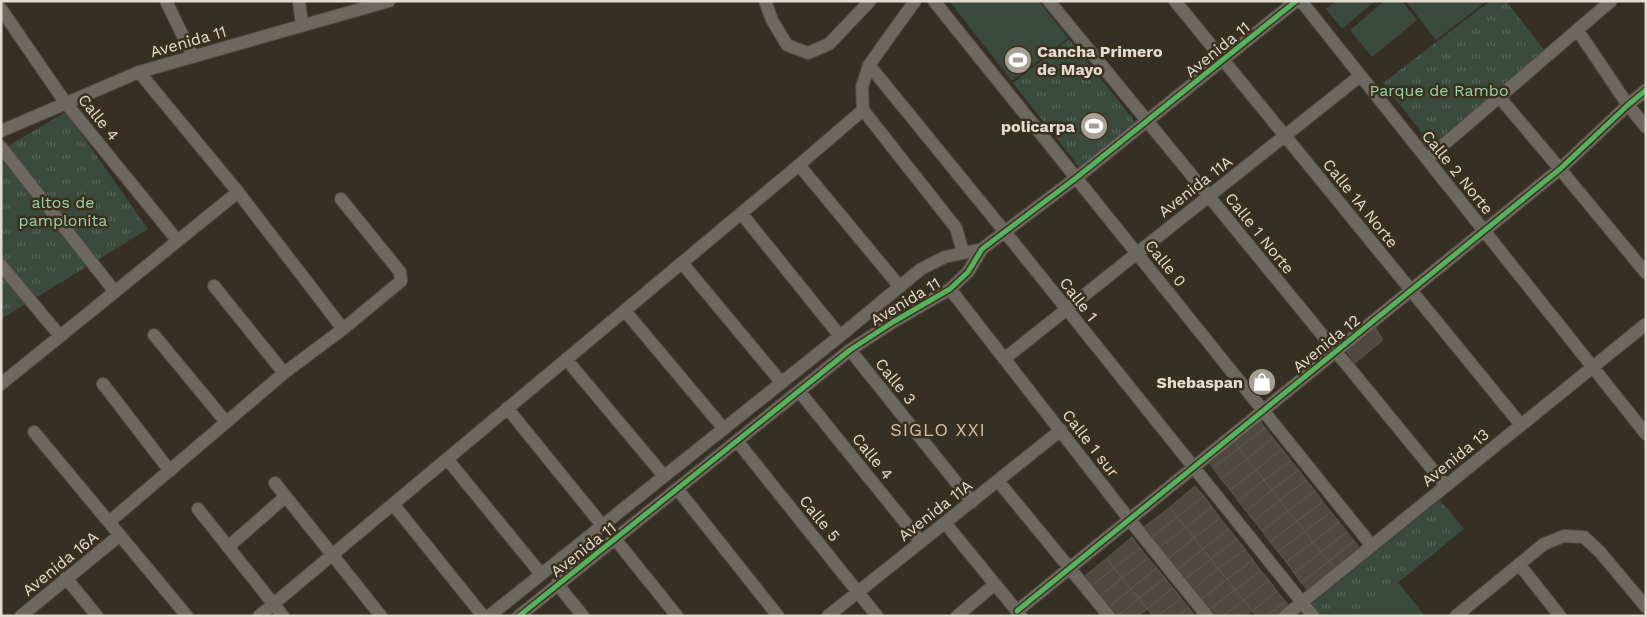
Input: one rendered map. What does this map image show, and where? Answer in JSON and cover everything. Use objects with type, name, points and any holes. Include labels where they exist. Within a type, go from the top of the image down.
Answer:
[{"type":"street","points":[[166,1],[193,57]]},
{"type":"street","points":[[299,1],[302,25]]},
{"type":"street","name":"Avenida 11","points":[[1,131],[139,72],[389,1]]},
{"type":"street","points":[[765,1],[772,20],[787,44],[808,53],[829,44],[870,1]]},
{"type":"street","points":[[915,1],[869,66],[862,87],[863,110],[956,228],[963,252]]},
{"type":"street","name":"Calle 0","points":[[934,1],[1372,546]]},
{"type":"street","name":"Calle 1 Norte","points":[[1049,1],[1446,486]]},
{"type":"street","name":"Calle 1A Norte","points":[[1175,1],[1522,425]]},
{"type":"street","name":"Avenida 11","points":[[519,616],[850,350],[893,322],[950,289],[968,272],[982,249],[1076,178],[1296,1]]},
{"type":"street","name":"Calle 2 Norte","points":[[1301,1],[1646,434]]},
{"type":"street","points":[[1427,160],[1611,1]]},
{"type":"street","name":"Calle 4","points":[[1,9],[66,102],[177,240]]},
{"type":"street","points":[[1578,31],[1628,105],[1646,127]]},
{"type":"street","name":"Calle 1","points":[[869,66],[1005,232],[1313,616]]},
{"type":"street","points":[[139,72],[238,192],[343,329]]},
{"type":"street","name":"Avenida 11A","points":[[1004,358],[1360,76]]},
{"type":"street","name":"Avenida 12","points":[[1019,613],[1069,568],[1560,169],[1646,90]]},
{"type":"street","points":[[1500,98],[1646,273]]},
{"type":"street","points":[[259,616],[863,110]]},
{"type":"street","points":[[1,147],[115,292]]},
{"type":"street","points":[[799,165],[900,287]]},
{"type":"street","points":[[1,384],[238,192]]},
{"type":"street","points":[[109,522],[284,373],[343,329],[401,281],[400,272],[341,199]]},
{"type":"street","points":[[741,213],[840,336]]},
{"type":"street","name":"Avenida 11","points":[[489,616],[840,336],[921,269],[945,257],[982,249]]},
{"type":"street","points":[[682,263],[781,382]]},
{"type":"street","points":[[1,265],[60,336]]},
{"type":"street","points":[[214,286],[284,373]]},
{"type":"street","name":"Calle 1 sur","points":[[950,289],[1206,616]]},
{"type":"street","points":[[624,310],[724,428]]},
{"type":"street","name":"Avenida 13","points":[[1285,616],[1646,324]]},
{"type":"street","points":[[154,335],[226,422]]},
{"type":"street","name":"Calle 3","points":[[850,350],[972,502]]},
{"type":"street","points":[[566,359],[664,476]]},
{"type":"street","points":[[103,384],[170,470]]},
{"type":"street","name":"Calle 4","points":[[799,391],[921,542]]},
{"type":"street","points":[[507,408],[602,525]]},
{"type":"street","name":"Avenida 11A","points":[[828,616],[1061,430]]},
{"type":"street","points":[[34,432],[187,616]]},
{"type":"street","name":"Calle 5","points":[[737,441],[877,616]]},
{"type":"street","points":[[447,459],[541,574]]},
{"type":"street","points":[[998,481],[1109,616]]},
{"type":"street","points":[[275,483],[331,556],[381,616]]},
{"type":"street","points":[[678,490],[778,616]]},
{"type":"street","points":[[228,547],[285,497]]},
{"type":"street","points":[[393,504],[483,616]]},
{"type":"street","points":[[198,509],[283,616]]},
{"type":"street","points":[[945,523],[1019,613]]},
{"type":"street","name":"Avenida 16A","points":[[21,616],[120,535]]},
{"type":"street","points":[[1456,616],[1544,544],[1564,536],[1584,537],[1600,552],[1646,607]]},
{"type":"street","points":[[615,539],[677,616]]},
{"type":"street","points":[[1519,564],[1560,616]]},
{"type":"street","points":[[66,578],[97,616]]},
{"type":"street","points":[[558,584],[583,616]]},
{"type":"street","points":[[957,616],[995,584]]},
{"type":"green space","name":"Cancha Primero de Mayo","points":[[949,1],[1039,1],[1068,38],[1012,81]]},
{"type":"green space","points":[[1336,1],[1375,1],[1342,29],[1326,9]]},
{"type":"green space","points":[[1384,1],[1402,1],[1417,20],[1372,57],[1350,30]]},
{"type":"green space","points":[[1406,1],[1487,1],[1436,40]]},
{"type":"green space","name":"Parque de Rambo","points":[[1490,1],[1506,1],[1548,55],[1432,146],[1383,83]]},
{"type":"green space","points":[[1069,39],[1136,123],[1080,168],[1013,83]]},
{"type":"green space","name":"altos de pamplonita","points":[[66,112],[148,229],[1,319],[1,150]]},
{"type":"green space","points":[[1440,500],[1464,529],[1357,616],[1317,616],[1309,606]]},
{"type":"green space","points":[[1398,582],[1425,616],[1357,616]]},
{"type":"building","points":[[1375,327],[1383,340],[1355,363],[1345,349]]},
{"type":"building","name":"Shebaspan","points":[[1264,370],[1275,383],[1259,396],[1249,382]]},
{"type":"building","points":[[1257,417],[1265,428],[1239,448],[1231,438]]},
{"type":"building","points":[[1265,428],[1273,438],[1247,459],[1239,448]]},
{"type":"building","points":[[1231,438],[1239,448],[1213,468],[1206,458]]},
{"type":"building","points":[[1273,438],[1282,449],[1256,470],[1247,459]]},
{"type":"building","points":[[1239,448],[1247,459],[1221,479],[1213,468]]},
{"type":"building","points":[[1282,449],[1291,461],[1264,480],[1256,470]]},
{"type":"building","points":[[1247,459],[1256,470],[1230,490],[1221,479]]},
{"type":"building","points":[[1291,461],[1299,470],[1272,490],[1264,480]]},
{"type":"building","points":[[1256,470],[1264,480],[1238,501],[1230,490]]},
{"type":"building","points":[[1299,470],[1306,480],[1280,500],[1272,490]]},
{"type":"building","points":[[1264,480],[1272,490],[1246,511],[1238,501]]},
{"type":"building","points":[[1306,480],[1315,491],[1288,511],[1280,500]]},
{"type":"building","points":[[1195,486],[1204,496],[1177,517],[1170,507]]},
{"type":"building","points":[[1272,490],[1280,500],[1254,521],[1246,511]]},
{"type":"building","points":[[1315,491],[1323,502],[1297,521],[1288,511]]},
{"type":"building","points":[[1204,496],[1212,507],[1186,527],[1177,517]]},
{"type":"building","points":[[1280,500],[1288,511],[1262,531],[1254,521]]},
{"type":"building","points":[[1323,502],[1331,512],[1305,531],[1297,521]]},
{"type":"building","points":[[1170,507],[1177,517],[1152,537],[1144,527]]},
{"type":"building","points":[[1212,507],[1220,518],[1194,538],[1186,527]]},
{"type":"building","points":[[1288,511],[1297,521],[1270,542],[1262,531]]},
{"type":"building","points":[[1331,512],[1339,522],[1313,542],[1305,531]]},
{"type":"building","points":[[1177,517],[1186,527],[1160,547],[1152,537]]},
{"type":"building","points":[[1220,518],[1229,529],[1203,549],[1194,538]]},
{"type":"building","points":[[1297,521],[1305,531],[1278,552],[1270,542]]},
{"type":"building","points":[[1339,522],[1347,532],[1321,552],[1313,542]]},
{"type":"building","points":[[1186,527],[1194,538],[1168,559],[1160,547]]},
{"type":"building","points":[[1229,529],[1237,539],[1211,559],[1203,549]]},
{"type":"building","points":[[1305,531],[1313,542],[1286,562],[1278,552]]},
{"type":"building","points":[[1347,532],[1354,541],[1329,561],[1321,552]]},
{"type":"building","points":[[1132,537],[1140,548],[1114,568],[1107,558]]},
{"type":"building","points":[[1194,538],[1203,549],[1177,570],[1168,559]]},
{"type":"building","points":[[1237,539],[1245,549],[1218,569],[1211,559]]},
{"type":"building","points":[[1354,541],[1362,551],[1337,571],[1329,561]]},
{"type":"building","points":[[1313,542],[1321,552],[1294,573],[1286,562]]},
{"type":"building","points":[[1140,548],[1148,558],[1122,578],[1114,568]]},
{"type":"building","points":[[1203,549],[1211,559],[1184,580],[1177,570]]},
{"type":"building","points":[[1245,549],[1253,560],[1227,579],[1218,569]]},
{"type":"building","points":[[1321,552],[1329,561],[1301,583],[1294,573]]},
{"type":"building","points":[[1107,558],[1114,568],[1088,589],[1080,580]]},
{"type":"building","points":[[1148,558],[1157,568],[1131,589],[1122,578]]},
{"type":"building","points":[[1211,559],[1218,569],[1192,590],[1184,580]]},
{"type":"building","points":[[1253,560],[1261,571],[1235,590],[1227,579]]},
{"type":"building","points":[[1329,561],[1337,571],[1309,592],[1302,583]]},
{"type":"building","points":[[1114,568],[1122,578],[1097,599],[1088,589]]},
{"type":"building","points":[[1157,568],[1165,578],[1139,598],[1131,589]]},
{"type":"building","points":[[1218,569],[1227,579],[1201,600],[1192,590]]},
{"type":"building","points":[[1261,571],[1269,580],[1244,600],[1235,590]]},
{"type":"building","points":[[1122,578],[1131,589],[1105,610],[1097,599]]},
{"type":"building","points":[[1165,578],[1173,588],[1147,609],[1139,598]]},
{"type":"building","points":[[1227,579],[1235,590],[1209,610],[1201,600]]},
{"type":"building","points":[[1269,580],[1277,591],[1252,611],[1244,600]]},
{"type":"building","points":[[1173,588],[1181,598],[1158,616],[1153,616],[1147,609]]},
{"type":"building","points":[[1131,589],[1139,598],[1118,616],[1110,616],[1105,610]]},
{"type":"building","points":[[1235,590],[1244,600],[1223,616],[1213,616],[1209,610]]},
{"type":"building","points":[[1277,591],[1285,601],[1266,616],[1256,616],[1252,611]]},
{"type":"building","points":[[1139,598],[1147,609],[1138,616],[1118,616]]},
{"type":"building","points":[[1181,598],[1189,608],[1178,616],[1158,616]]},
{"type":"building","points":[[1244,600],[1252,611],[1245,616],[1223,616]]},
{"type":"building","points":[[1285,601],[1292,609],[1284,616],[1266,616]]},
{"type":"building","points":[[1189,608],[1195,616],[1178,616]]},
{"type":"cycle path","points":[[519,616],[850,350],[893,322],[950,289],[968,272],[982,249],[1076,178],[1296,1]]},
{"type":"cycle path","points":[[1017,611],[1560,169],[1646,90]]},
{"type":"place","name":"Cancha Primero de Mayo","points":[[1018,60]]},
{"type":"place","name":"policarpa","points":[[1094,126]]},
{"type":"place","name":"Shebaspan","points":[[1262,382]]},
{"type":"district","name":"SIGLO XXI","points":[[938,430]]}]
